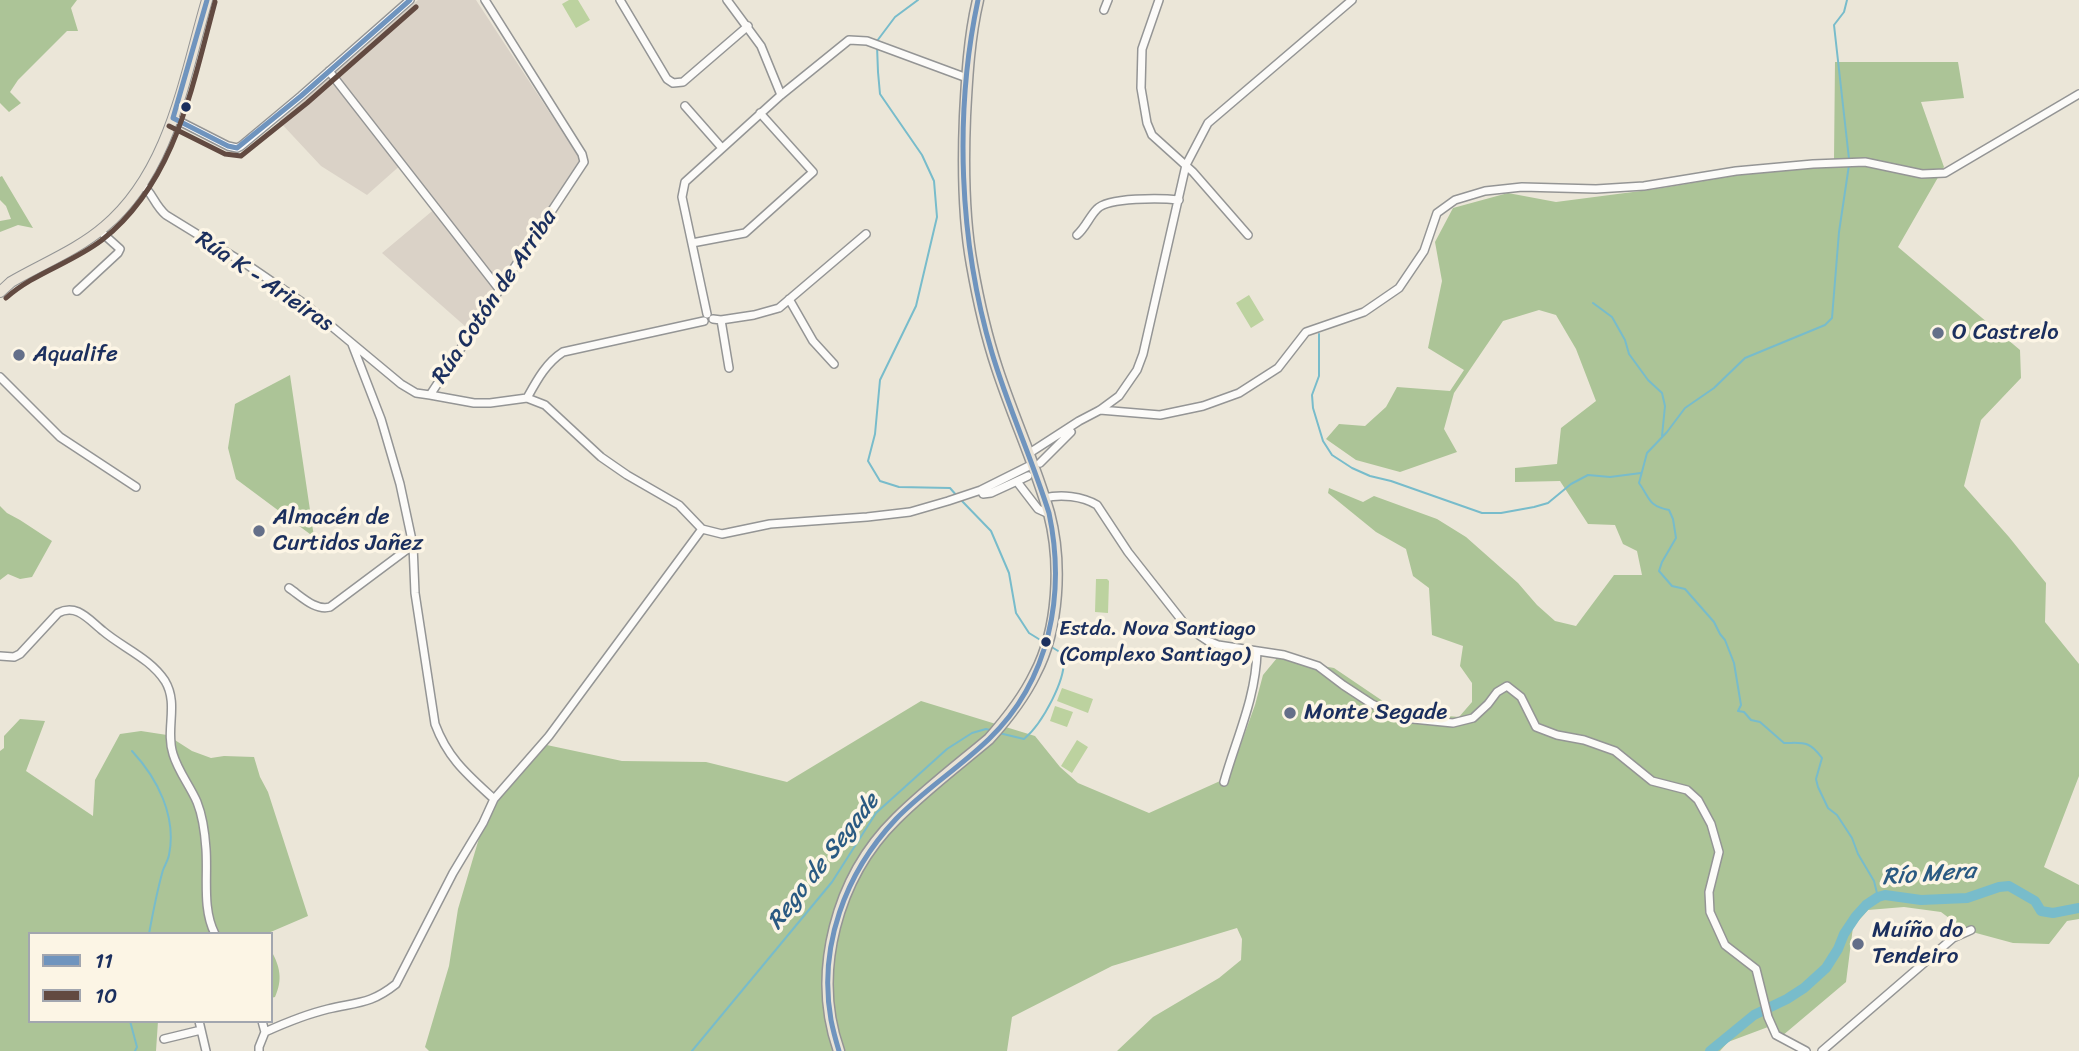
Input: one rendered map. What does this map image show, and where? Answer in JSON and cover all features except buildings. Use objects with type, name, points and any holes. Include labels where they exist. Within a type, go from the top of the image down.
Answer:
[{"type":"highway","points":[[839,1051],[830,1013],[827,985],[829,959],[834,928],[855,874],[872,847],[895,820],[989,739],[1002,724],[1036,674],[1052,623],[1056,594],[1054,540],[1049,514],[1033,461],[996,366],[968,239],[964,162],[967,78],[978,0]]},
{"type":"main road","points":[[0,292],[11,282],[100,231],[118,215],[141,184],[156,160],[173,118],[207,0]]},
{"type":"street","points":[[173,118],[237,148],[410,0]]},
{"type":"street","name":"Rúa Cotón de Arriba","points":[[485,0],[582,154],[584,162],[430,395],[474,403],[527,398]]},
{"type":"street","points":[[620,0],[667,79],[673,83],[683,82],[748,26]]},
{"type":"street","points":[[727,0],[761,46],[781,95]]},
{"type":"street","points":[[1104,10],[1108,0]]},
{"type":"street","points":[[1159,0],[1142,49],[1141,88],[1147,123],[1152,135],[1193,172],[1248,236]]},
{"type":"street","points":[[1033,461],[1068,428],[1119,396],[1137,370],[1143,354],[1186,165],[1208,123],[1352,0]]},
{"type":"street","points":[[729,368],[711,319],[692,243],[682,197],[685,182],[760,113],[849,40],[862,39],[967,78]]},
{"type":"street","points":[[329,71],[499,289]]},
{"type":"street","points":[[1100,410],[1160,415],[1203,406],[1239,393],[1278,368],[1306,332],[1364,312],[1399,288],[1424,251],[1437,213],[1455,200],[1485,191],[1522,187],[1596,189],[1644,186],[1736,171],[1813,164],[1865,162],[1922,174],[1945,173],[2079,94]]},
{"type":"street","points":[[685,106],[722,148]]},
{"type":"street","points":[[692,243],[745,233],[813,172],[760,113]]},
{"type":"street","name":"Rúa K - Arieiras","points":[[141,184],[148,189],[158,208],[166,215],[306,305],[416,393],[430,395]]},
{"type":"street","points":[[1077,235],[1096,210],[1108,203],[1179,200]]},
{"type":"street","points":[[77,290],[118,253],[120,248],[100,231]]},
{"type":"street","points":[[866,234],[779,309],[754,315],[711,319],[564,352],[554,358],[541,374],[527,398],[545,405],[601,457],[626,475],[679,505],[702,529],[722,534],[770,524],[910,512],[948,502],[981,490],[1033,461],[1071,432],[1068,428]]},
{"type":"street","points":[[789,299],[813,341],[834,364]]},
{"type":"street","points":[[352,344],[381,419],[414,545],[415,593],[435,724],[441,740],[456,764],[494,799]]},
{"type":"street","points":[[0,377],[60,437],[136,486]]},
{"type":"street","points":[[981,490],[983,494],[991,493],[1018,483],[1028,476]]},
{"type":"street","points":[[1018,483],[1038,509],[1049,514]]},
{"type":"street","points":[[1044,498],[1075,497],[1097,505],[1128,552],[1187,626],[1208,641],[1218,645],[1284,655],[1318,666],[1372,704],[1403,718],[1453,723],[1474,718],[1497,692],[1507,686],[1521,697],[1536,727],[1615,751],[1651,781],[1687,790],[1698,800],[1711,824],[1719,852],[1709,892],[1710,912],[1725,945],[1756,969],[1768,1017],[1776,1035],[1806,1051]]},
{"type":"street","points":[[265,1032],[327,1009],[380,997],[396,984],[494,799],[549,736],[702,529]]},
{"type":"street","points":[[289,588],[323,609],[330,607],[414,545]]},
{"type":"street","points":[[0,656],[14,657],[20,654],[58,614],[73,609],[151,664],[164,679],[172,698],[172,754],[198,804],[203,824],[208,914],[214,932]]},
{"type":"street","points":[[1224,782],[1245,723],[1257,651]]},
{"type":"street","points":[[1822,1051],[1953,938],[1971,930]]},
{"type":"street","points":[[199,1023],[206,1051]]},
{"type":"street","points":[[259,1051],[265,1032],[262,1023]]},
{"type":"street","points":[[164,1039],[201,1030]]},
{"type":"shaded area","points":[[418,0],[476,0],[578,156],[579,163],[502,280],[466,327],[382,253],[437,207],[403,163],[367,195],[321,166],[279,121]]},
{"type":"green space","points":[[0,0],[77,0],[71,8],[78,31],[67,31],[18,80],[10,92],[21,103],[9,112],[0,103]]},
{"type":"green space","points":[[569,0],[578,0],[590,20],[576,28],[562,4]]},
{"type":"green space","points":[[1835,62],[1958,62],[1964,98],[1921,102],[1944,167],[1898,247],[2020,350],[2021,378],[1981,420],[1964,486],[2046,583],[2045,622],[2079,664],[2079,776],[2044,867],[2079,885],[2079,919],[2067,921],[2049,944],[2013,943],[1965,930],[1941,912],[1904,907],[1868,910],[1853,927],[1846,982],[1782,1036],[1768,1027],[1728,1042],[1720,1051],[1117,1051],[1153,1017],[1219,978],[1241,960],[1242,939],[1237,928],[1112,966],[1012,1017],[1007,1051],[429,1051],[425,1047],[449,966],[458,909],[485,818],[542,744],[622,761],[706,762],[787,782],[921,701],[1035,736],[1060,767],[1078,783],[1149,813],[1229,777],[1263,675],[1277,658],[1334,668],[1399,712],[1459,717],[1472,702],[1472,683],[1460,666],[1463,646],[1432,635],[1429,588],[1413,576],[1406,549],[1376,532],[1328,493],[1329,488],[1363,502],[1374,496],[1437,519],[1466,537],[1518,583],[1555,621],[1576,626],[1614,575],[1642,575],[1637,551],[1623,544],[1615,525],[1588,524],[1560,481],[1515,482],[1515,468],[1557,464],[1561,428],[1596,401],[1576,349],[1556,315],[1539,310],[1503,321],[1454,393],[1444,429],[1457,452],[1400,472],[1356,460],[1326,439],[1339,424],[1365,426],[1386,407],[1397,387],[1450,391],[1464,370],[1428,348],[1442,281],[1435,242],[1453,208],[1508,193],[1556,202],[1656,189],[1834,159]]},
{"type":"green space","points":[[2,176],[33,228],[18,225],[0,232],[0,221],[11,219],[6,206],[0,200]]},
{"type":"green space","points":[[1249,295],[1264,320],[1251,328],[1236,303]]},
{"type":"green space","points":[[290,375],[314,537],[236,479],[228,448],[235,404]]},
{"type":"green space","points":[[0,506],[52,541],[32,577],[20,579],[8,574],[0,580]]},
{"type":"green space","points":[[1096,579],[1109,581],[1108,613],[1095,612]]},
{"type":"green space","points":[[1062,688],[1093,699],[1088,713],[1057,701]]},
{"type":"green space","points":[[1055,706],[1073,712],[1067,727],[1050,721]]},
{"type":"green space","points":[[20,719],[45,721],[26,771],[93,816],[95,780],[120,734],[141,731],[167,735],[192,751],[211,758],[254,757],[308,916],[271,932],[28,932],[28,1023],[158,1023],[156,1051],[0,1051],[0,751],[4,748],[4,736]]},
{"type":"green space","points":[[1077,740],[1088,747],[1072,773],[1061,766]]},
{"type":"green space","points":[[273,955],[280,979],[273,998]]},
{"type":"waterway","name":"Rego de Segade","points":[[877,41],[895,17],[918,0]]},
{"type":"waterway","points":[[1847,0],[1844,12],[1834,25],[1849,159]]},
{"type":"waterway","name":"Rego de Segade","points":[[877,46],[880,94],[922,155],[934,181],[937,217],[916,306],[880,380],[875,434],[868,461],[880,481],[899,487],[950,488],[957,496]]},
{"type":"waterway","points":[[1849,165],[1839,232],[1832,318],[1825,325],[1745,358],[1714,388],[1685,408],[1647,453],[1639,483],[1650,501],[1669,510],[1673,519],[1676,538],[1659,571],[1672,586],[1685,589],[1714,622],[1725,640],[1734,663],[1741,705],[1738,711],[1744,712],[1751,720],[1760,722],[1784,743],[1805,744],[1822,758],[1816,779],[1818,787],[1828,808],[1837,815],[1852,838],[1874,881],[1878,897]]},
{"type":"waterway","points":[[1593,303],[1612,317],[1625,340],[1629,354],[1648,380],[1662,393],[1665,406],[1662,436]]},
{"type":"waterway","points":[[1319,334],[1319,376],[1312,395],[1323,441],[1332,455],[1370,476],[1482,513],[1501,513],[1548,503],[1571,484],[1588,475],[1610,477],[1641,473]]},
{"type":"waterway","name":"Rego de Segade","points":[[961,500],[991,531],[1009,573],[1016,613],[1029,633],[1042,641]]},
{"type":"waterway","name":"Rego de Segade","points":[[999,733],[1024,739],[1045,712],[1058,687],[1064,664],[1063,654],[1050,646]]},
{"type":"waterway","name":"Rego de Segade","points":[[692,1051],[832,882],[876,813],[947,749],[972,733],[990,730]]},
{"type":"waterway","points":[[132,751],[157,785],[170,826],[169,855],[163,870],[149,932]]},
{"type":"waterway","name":"Río Mera","points":[[1710,1051],[1754,1015],[1804,988],[1826,968],[1856,916],[1878,897],[1885,895],[1921,900],[1967,898],[2009,886],[2035,901],[2041,911],[2053,913],[2079,908]]},
{"type":"waterway","points":[[131,1023],[137,1047],[135,1051]]},
{"type":"transit line","name":"11","points":[[207,0],[173,118],[237,148],[410,0]]},
{"type":"transit line","name":"11","points":[[839,1051],[831,1020],[828,965],[839,912],[850,887],[862,863],[896,819],[978,750],[1010,716],[1039,663],[1054,605],[1054,544],[1049,513],[992,353],[981,311],[967,222],[963,132],[965,87],[978,0]]},
{"type":"transit line","name":"10","points":[[6,298],[102,240],[127,217],[147,191],[177,132],[215,2]]},
{"type":"transit line","name":"10","points":[[169,126],[225,154],[241,156],[307,103],[416,7]]},
{"type":"place","name":"O Castrelo","points":[[1938,333]]},
{"type":"place","name":"Aqualife","points":[[19,355]]},
{"type":"place","name":"Almacén de Curtidos Jañez","points":[[259,531]]},
{"type":"place","name":"Estda. Nova Santiago (Complexo Santiago)","points":[[1046,642]]},
{"type":"place","name":"Monte Segade","points":[[1290,713]]},
{"type":"place","name":"Muíño do Tendeiro","points":[[1858,944]]}]
